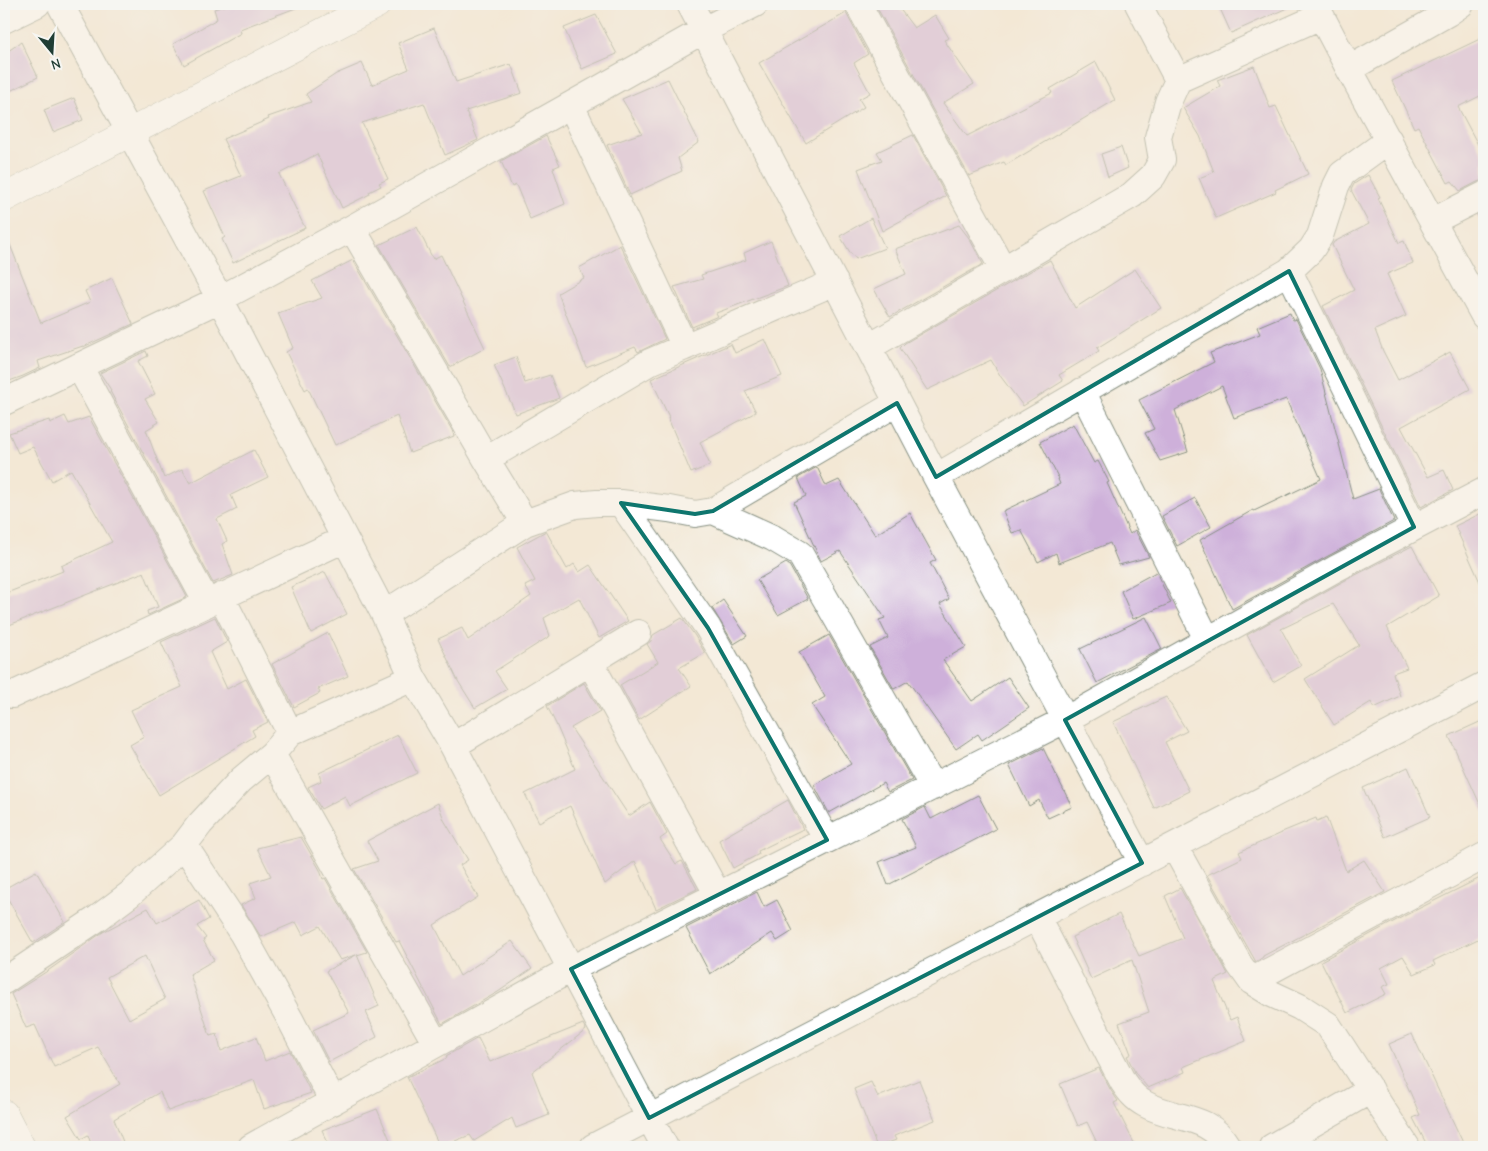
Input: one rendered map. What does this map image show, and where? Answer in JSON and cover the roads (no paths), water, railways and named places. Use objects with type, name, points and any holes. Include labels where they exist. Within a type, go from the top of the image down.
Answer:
[{"type":"street","points":[[4,20],[37,4]]},
{"type":"street","points":[[60,4],[220,299],[384,614],[413,678],[453,746],[665,1147]]},
{"type":"street","points":[[4,198],[377,4]]},
{"type":"street","points":[[690,4],[897,403],[1142,863]]},
{"type":"street","points":[[4,402],[220,299],[352,228],[704,30],[755,4]]},
{"type":"street","points":[[858,4],[1004,269]]},
{"type":"street","points":[[1138,4],[1178,80]]},
{"type":"street","points":[[1349,69],[1448,14],[1461,4]]},
{"type":"street","points":[[868,347],[1132,195],[1153,176],[1162,160],[1158,137],[1168,102],[1178,80],[1318,10],[1484,316]]},
{"type":"street","points":[[571,105],[685,347]]},
{"type":"street","points":[[936,477],[1289,271],[1310,250],[1320,236],[1336,186],[1342,174],[1389,140]]},
{"type":"street","points":[[1433,221],[1484,195]]},
{"type":"street","points":[[352,228],[486,459],[526,523]]},
{"type":"street","points":[[1289,271],[1414,527]]},
{"type":"street","points":[[486,459],[650,362],[835,282]]},
{"type":"street","points":[[79,366],[290,733]]},
{"type":"street","points":[[1082,391],[1208,641]]},
{"type":"street","points":[[384,614],[526,523],[574,505],[597,503],[622,503],[695,514],[713,511],[897,403]]},
{"type":"street","points":[[251,1147],[571,969],[1065,720],[1335,569],[1484,491]]},
{"type":"street","points":[[622,503],[708,628],[827,840]]},
{"type":"street","points":[[713,511],[773,538],[800,554],[933,787]]},
{"type":"street","points":[[12,695],[344,539]]},
{"type":"street","points":[[453,746],[638,633]]},
{"type":"street","points":[[590,662],[718,895]]},
{"type":"street","points":[[4,981],[98,918],[130,894],[184,845],[200,824],[241,780],[272,754],[290,733],[413,678]]},
{"type":"street","points":[[592,1147],[1483,688]]},
{"type":"street","points":[[272,754],[436,1044]]},
{"type":"street","points":[[184,845],[242,933],[333,1102]]},
{"type":"street","points":[[1174,846],[1239,964],[1251,980],[1328,1025],[1407,1147]]},
{"type":"street","points":[[1251,980],[1484,856]]},
{"type":"street","points":[[1037,917],[1123,1082],[1132,1095],[1144,1104],[1162,1111],[1205,1123],[1222,1136],[1228,1147]]},
{"type":"street","points":[[1272,1147],[1371,1090]]},
{"type":"street","points":[[4,1114],[21,1147]]}]
